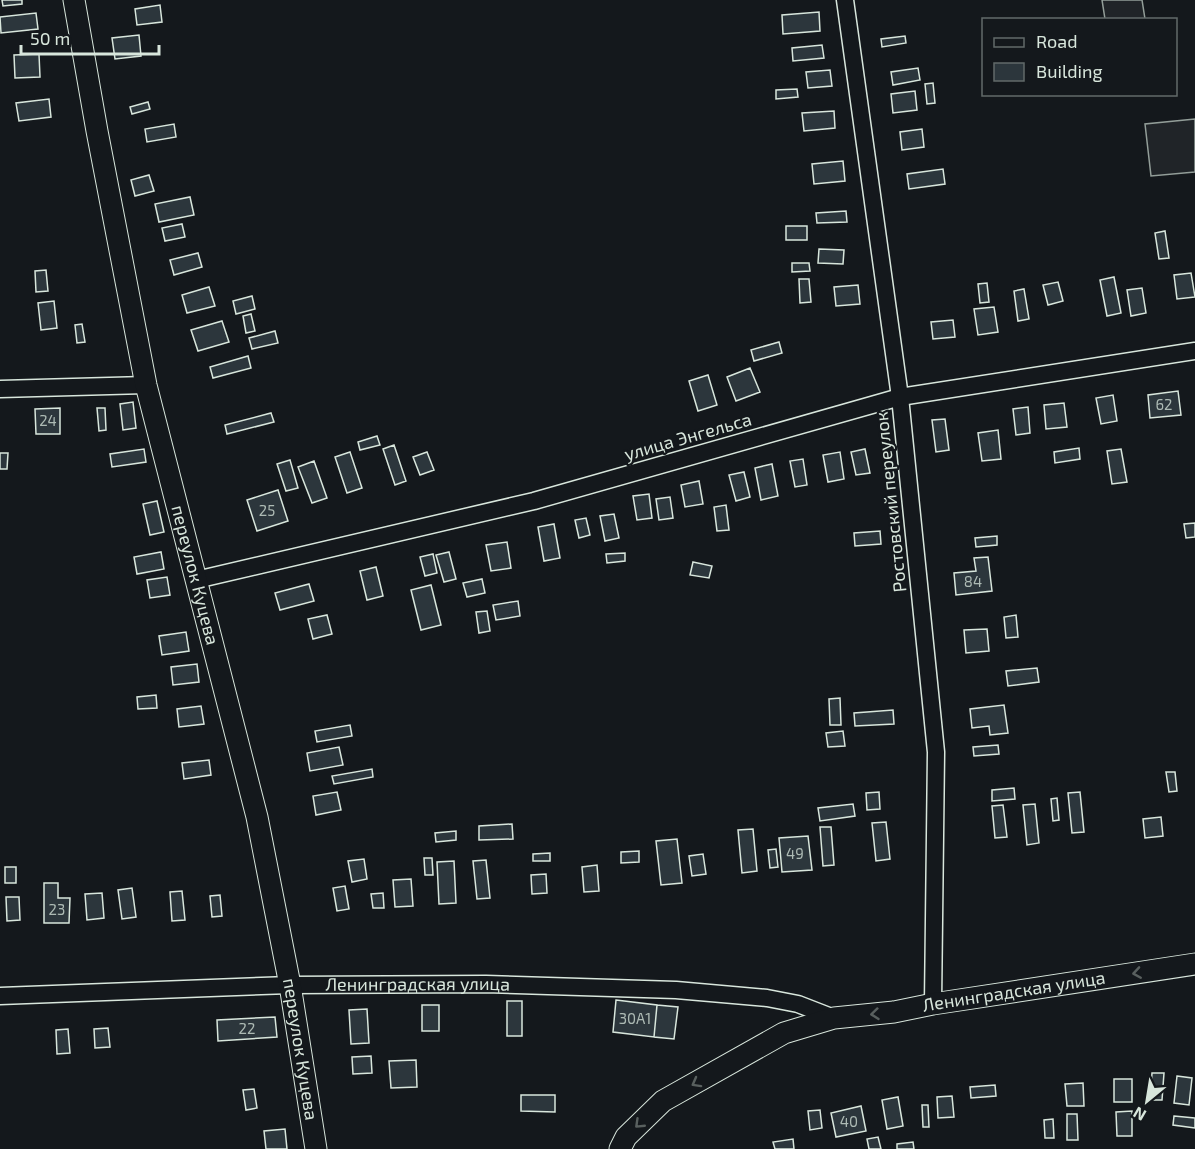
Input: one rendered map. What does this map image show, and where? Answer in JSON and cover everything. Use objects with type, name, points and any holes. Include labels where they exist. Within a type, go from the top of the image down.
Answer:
[{"type":"street","name":"переулок Куцева","points":[[74,0],[146,386],[257,817],[290,985],[316,1149]]},
{"type":"street","name":"Ростовский переулок","points":[[845,0],[900,397],[936,752],[933,1004]]},
{"type":"street","name":"улица Энгельса","points":[[196,580],[534,501],[900,397],[1195,351]]},
{"type":"street","points":[[0,389],[146,386]]},
{"type":"street","name":"Ленинградская улица","points":[[620,1149],[626,1137],[663,1101],[784,1033],[834,1018],[894,1012],[1195,964]]},
{"type":"street","name":"Ленинградская улица","points":[[0,996],[290,985],[486,984],[676,990],[768,998],[798,1004],[834,1018]]},
{"type":"shaded area","points":[[1102,0],[1142,0],[1145,18],[1105,18]]},
{"type":"shaded area","points":[[1195,119],[1195,172],[1151,176],[1145,124]]},
{"type":"building","points":[[2,0],[22,0],[22,4],[3,6]]},
{"type":"building","points":[[160,5],[162,22],[137,25],[135,9]]},
{"type":"building","points":[[819,12],[820,31],[783,34],[782,15]]},
{"type":"building","points":[[36,13],[38,29],[1,33],[0,17]]},
{"type":"building","points":[[139,35],[141,56],[115,59],[112,38]]},
{"type":"building","points":[[905,36],[906,43],[882,47],[881,39]]},
{"type":"building","points":[[822,45],[824,58],[793,61],[792,48]]},
{"type":"building","points":[[39,54],[40,77],[15,78],[14,55]]},
{"type":"building","points":[[918,68],[920,80],[893,85],[891,72]]},
{"type":"building","points":[[830,70],[832,86],[808,88],[806,72]]},
{"type":"building","points":[[933,83],[935,103],[927,104],[925,84]]},
{"type":"building","points":[[797,89],[798,97],[776,99],[776,90]]},
{"type":"building","points":[[915,91],[917,110],[893,113],[891,94]]},
{"type":"building","points":[[49,99],[51,117],[19,121],[16,103]]},
{"type":"building","points":[[148,102],[150,109],[132,114],[130,107]]},
{"type":"building","points":[[834,111],[835,128],[804,131],[802,113]]},
{"type":"building","points":[[174,124],[176,137],[147,142],[145,129]]},
{"type":"building","points":[[922,129],[924,147],[902,150],[900,132]]},
{"type":"building","points":[[843,161],[845,181],[814,184],[812,164]]},
{"type":"building","points":[[943,169],[945,184],[909,189],[907,174]]},
{"type":"building","points":[[149,175],[154,191],[135,196],[131,180]]},
{"type":"building","points":[[190,197],[194,215],[159,222],[155,204]]},
{"type":"building","points":[[846,211],[847,222],[817,223],[816,213]]},
{"type":"building","points":[[182,224],[185,237],[165,241],[162,228]]},
{"type":"building","points":[[786,226],[807,226],[807,240],[786,240]]},
{"type":"building","points":[[1165,231],[1169,258],[1159,259],[1155,233]]},
{"type":"building","points":[[819,249],[844,250],[843,264],[818,263]]},
{"type":"building","points":[[198,253],[202,267],[174,275],[170,260]]},
{"type":"building","points":[[792,263],[809,263],[810,271],[792,272]]},
{"type":"building","points":[[46,270],[48,291],[36,292],[35,271]]},
{"type":"building","points":[[1191,273],[1195,297],[1177,299],[1174,275]]},
{"type":"building","points":[[1114,277],[1121,313],[1107,316],[1100,280]]},
{"type":"building","points":[[799,279],[809,279],[811,302],[800,303]]},
{"type":"building","points":[[1058,282],[1063,301],[1048,305],[1043,285]]},
{"type":"building","points":[[987,283],[989,302],[980,303],[978,284]]},
{"type":"building","points":[[858,285],[860,304],[836,306],[834,287]]},
{"type":"building","points":[[209,287],[215,306],[187,313],[182,295]]},
{"type":"building","points":[[1142,288],[1146,313],[1131,316],[1127,290]]},
{"type":"building","points":[[1024,289],[1029,319],[1018,321],[1014,291]]},
{"type":"building","points":[[252,296],[255,309],[236,314],[233,301]]},
{"type":"building","points":[[54,301],[57,328],[41,330],[38,303]]},
{"type":"building","points":[[994,307],[998,332],[978,335],[974,309]]},
{"type":"building","points":[[251,314],[255,331],[246,333],[243,316]]},
{"type":"building","points":[[953,320],[955,337],[933,339],[931,322]]},
{"type":"building","points":[[222,321],[229,342],[198,351],[191,330]]},
{"type":"building","points":[[82,324],[85,342],[77,343],[75,325]]},
{"type":"building","points":[[275,331],[278,343],[252,349],[249,338]]},
{"type":"building","points":[[779,342],[782,353],[754,361],[751,350]]},
{"type":"building","points":[[248,356],[251,368],[213,378],[210,367]]},
{"type":"building","points":[[750,368],[760,392],[736,401],[727,377]]},
{"type":"building","points":[[708,375],[717,405],[698,411],[689,381]]},
{"type":"building","points":[[1178,391],[1181,415],[1150,418],[1148,395]]},
{"type":"building","points":[[1113,395],[1117,421],[1101,424],[1096,398]]},
{"type":"building","points":[[133,402],[136,428],[123,430],[120,404]]},
{"type":"building","points":[[1064,403],[1067,427],[1046,429],[1044,405]]},
{"type":"building","points":[[1028,407],[1030,433],[1016,435],[1013,409]]},
{"type":"building","points":[[60,408],[60,434],[36,434],[35,409]]},
{"type":"building","points":[[97,408],[105,408],[106,430],[99,431]]},
{"type":"building","points":[[271,413],[274,422],[227,434],[225,425]]},
{"type":"building","points":[[945,419],[949,450],[936,452],[932,420]]},
{"type":"building","points":[[998,430],[1001,459],[982,461],[978,433]]},
{"type":"building","points":[[377,436],[380,445],[360,450],[358,442]]},
{"type":"building","points":[[394,445],[406,481],[395,485],[383,449]]},
{"type":"building","points":[[1079,448],[1080,459],[1055,463],[1054,452]]},
{"type":"building","points":[[144,449],[146,462],[112,467],[110,454]]},
{"type":"building","points":[[865,449],[870,473],[856,475],[851,452]]},
{"type":"building","points":[[1121,449],[1127,482],[1112,484],[1107,451]]},
{"type":"building","points":[[350,452],[362,488],[347,493],[335,457]]},
{"type":"building","points":[[427,452],[434,470],[420,475],[413,457]]},
{"type":"building","points":[[840,452],[844,479],[828,482],[823,455]]},
{"type":"building","points":[[0,453],[8,453],[7,469],[0,469]]},
{"type":"building","points":[[803,459],[807,485],[795,487],[790,461]]},
{"type":"building","points":[[290,460],[298,488],[286,491],[277,464]]},
{"type":"building","points":[[314,461],[327,498],[312,503],[298,467]]},
{"type":"building","points":[[772,464],[778,496],[761,500],[755,468]]},
{"type":"building","points":[[744,472],[750,497],[736,501],[729,475]]},
{"type":"building","points":[[699,481],[703,504],[685,507],[681,485]]},
{"type":"building","points":[[278,490],[288,521],[257,531],[247,500]]},
{"type":"building","points":[[649,494],[652,518],[637,520],[633,496]]},
{"type":"building","points":[[670,497],[673,518],[659,520],[656,499]]},
{"type":"building","points":[[157,501],[164,532],[150,535],[143,504]]},
{"type":"building","points":[[726,505],[729,530],[717,531],[714,507]]},
{"type":"building","points":[[614,514],[619,538],[605,541],[600,516]]},
{"type":"building","points":[[586,518],[590,535],[579,538],[575,520]]},
{"type":"building","points":[[1195,523],[1195,537],[1186,538],[1184,524]]},
{"type":"building","points":[[554,524],[560,558],[544,561],[538,527]]},
{"type":"building","points":[[880,531],[881,544],[855,546],[854,533]]},
{"type":"building","points":[[997,536],[997,545],[976,547],[975,538]]},
{"type":"building","points":[[507,542],[511,568],[491,571],[486,545]]},
{"type":"building","points":[[161,552],[164,569],[137,574],[134,557]]},
{"type":"building","points":[[449,552],[456,579],[444,582],[436,555]]},
{"type":"building","points":[[625,553],[625,561],[607,563],[606,554]]},
{"type":"building","points":[[433,554],[437,573],[425,576],[420,557]]},
{"type":"building","points":[[988,557],[992,591],[956,595],[954,573],[976,571],[974,558]]},
{"type":"building","points":[[693,562],[712,566],[709,578],[690,575]]},
{"type":"building","points":[[376,567],[383,596],[367,600],[360,571]]},
{"type":"building","points":[[167,577],[170,595],[150,598],[147,580]]},
{"type":"building","points":[[482,579],[485,593],[467,597],[463,583]]},
{"type":"building","points":[[309,584],[314,601],[280,610],[275,593]]},
{"type":"building","points":[[431,585],[441,625],[421,630],[411,590]]},
{"type":"building","points":[[518,601],[520,616],[496,620],[493,605]]},
{"type":"building","points":[[487,611],[490,631],[479,633],[476,612]]},
{"type":"building","points":[[327,615],[332,634],[313,639],[308,619]]},
{"type":"building","points":[[1016,615],[1018,637],[1006,638],[1004,617]]},
{"type":"building","points":[[987,629],[989,651],[966,653],[964,630]]},
{"type":"building","points":[[186,632],[189,651],[162,655],[159,636]]},
{"type":"building","points":[[197,664],[199,682],[173,685],[171,667]]},
{"type":"building","points":[[1037,668],[1039,682],[1008,686],[1006,671]]},
{"type":"building","points":[[156,695],[157,708],[138,709],[137,697]]},
{"type":"building","points":[[840,698],[841,725],[830,725],[829,699]]},
{"type":"building","points":[[1004,705],[1008,733],[990,735],[989,726],[972,728],[970,709]]},
{"type":"building","points":[[201,706],[204,724],[179,727],[177,709]]},
{"type":"building","points":[[893,710],[894,724],[855,726],[854,713]]},
{"type":"building","points":[[350,725],[352,736],[317,742],[315,731]]},
{"type":"building","points":[[843,731],[845,746],[828,747],[826,733]]},
{"type":"building","points":[[998,745],[999,754],[974,756],[973,747]]},
{"type":"building","points":[[339,747],[343,765],[310,771],[307,753]]},
{"type":"building","points":[[209,760],[211,775],[184,779],[182,763]]},
{"type":"building","points":[[372,769],[373,777],[334,784],[332,776]]},
{"type":"building","points":[[1166,772],[1175,772],[1177,791],[1169,792]]},
{"type":"building","points":[[1014,788],[1015,799],[992,801],[992,790]]},
{"type":"building","points":[[337,792],[341,810],[316,815],[313,796]]},
{"type":"building","points":[[879,792],[880,809],[867,810],[866,793]]},
{"type":"building","points":[[1080,792],[1084,832],[1072,833],[1068,793]]},
{"type":"building","points":[[1057,798],[1059,820],[1053,821],[1051,799]]},
{"type":"building","points":[[853,804],[855,816],[820,821],[818,808]]},
{"type":"building","points":[[1035,804],[1039,843],[1027,845],[1023,805]]},
{"type":"building","points":[[1003,805],[1007,837],[995,838],[992,806]]},
{"type":"building","points":[[1161,817],[1163,836],[1145,838],[1143,819]]},
{"type":"building","points":[[886,822],[890,859],[876,861],[872,823]]},
{"type":"building","points":[[512,824],[513,839],[479,840],[479,826]]},
{"type":"building","points":[[820,827],[831,827],[834,865],[823,866]]},
{"type":"building","points":[[753,829],[757,871],[742,873],[738,830]]},
{"type":"building","points":[[456,831],[456,840],[436,842],[435,833]]},
{"type":"building","points":[[808,836],[812,870],[782,872],[779,838]]},
{"type":"building","points":[[677,839],[682,883],[661,885],[656,841]]},
{"type":"building","points":[[776,849],[778,867],[770,868],[768,850]]},
{"type":"building","points":[[639,851],[639,862],[621,863],[621,852]]},
{"type":"building","points":[[550,853],[550,861],[533,861],[533,854]]},
{"type":"building","points":[[703,854],[706,874],[692,876],[689,856]]},
{"type":"building","points":[[424,858],[432,858],[433,875],[425,875]]},
{"type":"building","points":[[364,859],[367,879],[352,882],[348,861]]},
{"type":"building","points":[[486,860],[490,898],[477,899],[473,861]]},
{"type":"building","points":[[454,861],[456,903],[439,904],[437,862]]},
{"type":"building","points":[[597,865],[599,891],[584,892],[582,867]]},
{"type":"building","points":[[5,867],[16,867],[16,883],[5,883]]},
{"type":"building","points":[[546,874],[547,893],[532,894],[531,875]]},
{"type":"building","points":[[411,879],[413,906],[395,907],[393,880]]},
{"type":"building","points":[[44,883],[58,883],[58,898],[70,898],[69,923],[44,923]]},
{"type":"building","points":[[345,886],[349,909],[337,911],[333,888]]},
{"type":"building","points":[[132,888],[136,917],[122,919],[118,890]]},
{"type":"building","points":[[182,891],[185,920],[172,921],[170,892]]},
{"type":"building","points":[[102,893],[104,918],[87,920],[85,894]]},
{"type":"building","points":[[383,893],[384,908],[373,908],[371,894]]},
{"type":"building","points":[[220,895],[222,916],[212,917],[210,896]]},
{"type":"building","points":[[6,897],[19,897],[20,920],[7,921]]},
{"type":"building","points":[[616,1000],[657,1005],[654,1037],[613,1032]]},
{"type":"building","points":[[507,1001],[522,1001],[522,1036],[507,1036]]},
{"type":"building","points":[[422,1005],[439,1005],[439,1031],[422,1031]]},
{"type":"building","points":[[657,1005],[678,1007],[674,1039],[654,1037]]},
{"type":"building","points":[[367,1009],[369,1043],[351,1044],[349,1010]]},
{"type":"building","points":[[275,1017],[277,1037],[218,1041],[217,1020]]},
{"type":"building","points":[[108,1028],[110,1047],[95,1048],[94,1029]]},
{"type":"building","points":[[68,1029],[70,1053],[57,1054],[56,1030]]},
{"type":"building","points":[[371,1056],[372,1073],[353,1074],[352,1057]]},
{"type":"building","points":[[416,1060],[417,1087],[391,1088],[389,1061]]},
{"type":"building","points":[[1152,1073],[1164,1073],[1162,1100],[1150,1100]]},
{"type":"building","points":[[1177,1076],[1192,1078],[1189,1105],[1174,1103]]},
{"type":"building","points":[[1114,1079],[1132,1079],[1132,1102],[1114,1102]]},
{"type":"building","points":[[1083,1083],[1084,1106],[1067,1106],[1065,1084]]},
{"type":"building","points":[[995,1085],[996,1096],[971,1098],[970,1087]]},
{"type":"building","points":[[254,1089],[257,1108],[246,1110],[243,1090]]},
{"type":"building","points":[[521,1095],[555,1095],[555,1112],[521,1111]]},
{"type":"building","points":[[952,1096],[954,1117],[938,1118],[937,1097]]},
{"type":"building","points":[[898,1097],[903,1126],[887,1129],[882,1100]]},
{"type":"building","points":[[922,1105],[928,1105],[929,1127],[923,1127]]},
{"type":"building","points":[[861,1106],[866,1131],[836,1137],[831,1113]]},
{"type":"building","points":[[820,1110],[822,1128],[810,1130],[808,1111]]},
{"type":"building","points":[[1132,1111],[1132,1136],[1117,1136],[1116,1112]]},
{"type":"building","points":[[1067,1114],[1077,1114],[1078,1140],[1067,1140]]},
{"type":"building","points":[[1174,1116],[1195,1118],[1195,1128],[1173,1125]]},
{"type":"building","points":[[1053,1119],[1054,1138],[1045,1138],[1044,1120]]},
{"type":"building","points":[[285,1129],[287,1149],[266,1149],[264,1131]]},
{"type":"building","points":[[878,1137],[881,1149],[869,1149],[867,1139]]},
{"type":"building","points":[[793,1139],[794,1149],[775,1149],[773,1142]]},
{"type":"building","points":[[913,1142],[914,1149],[897,1149],[897,1144]]}]
